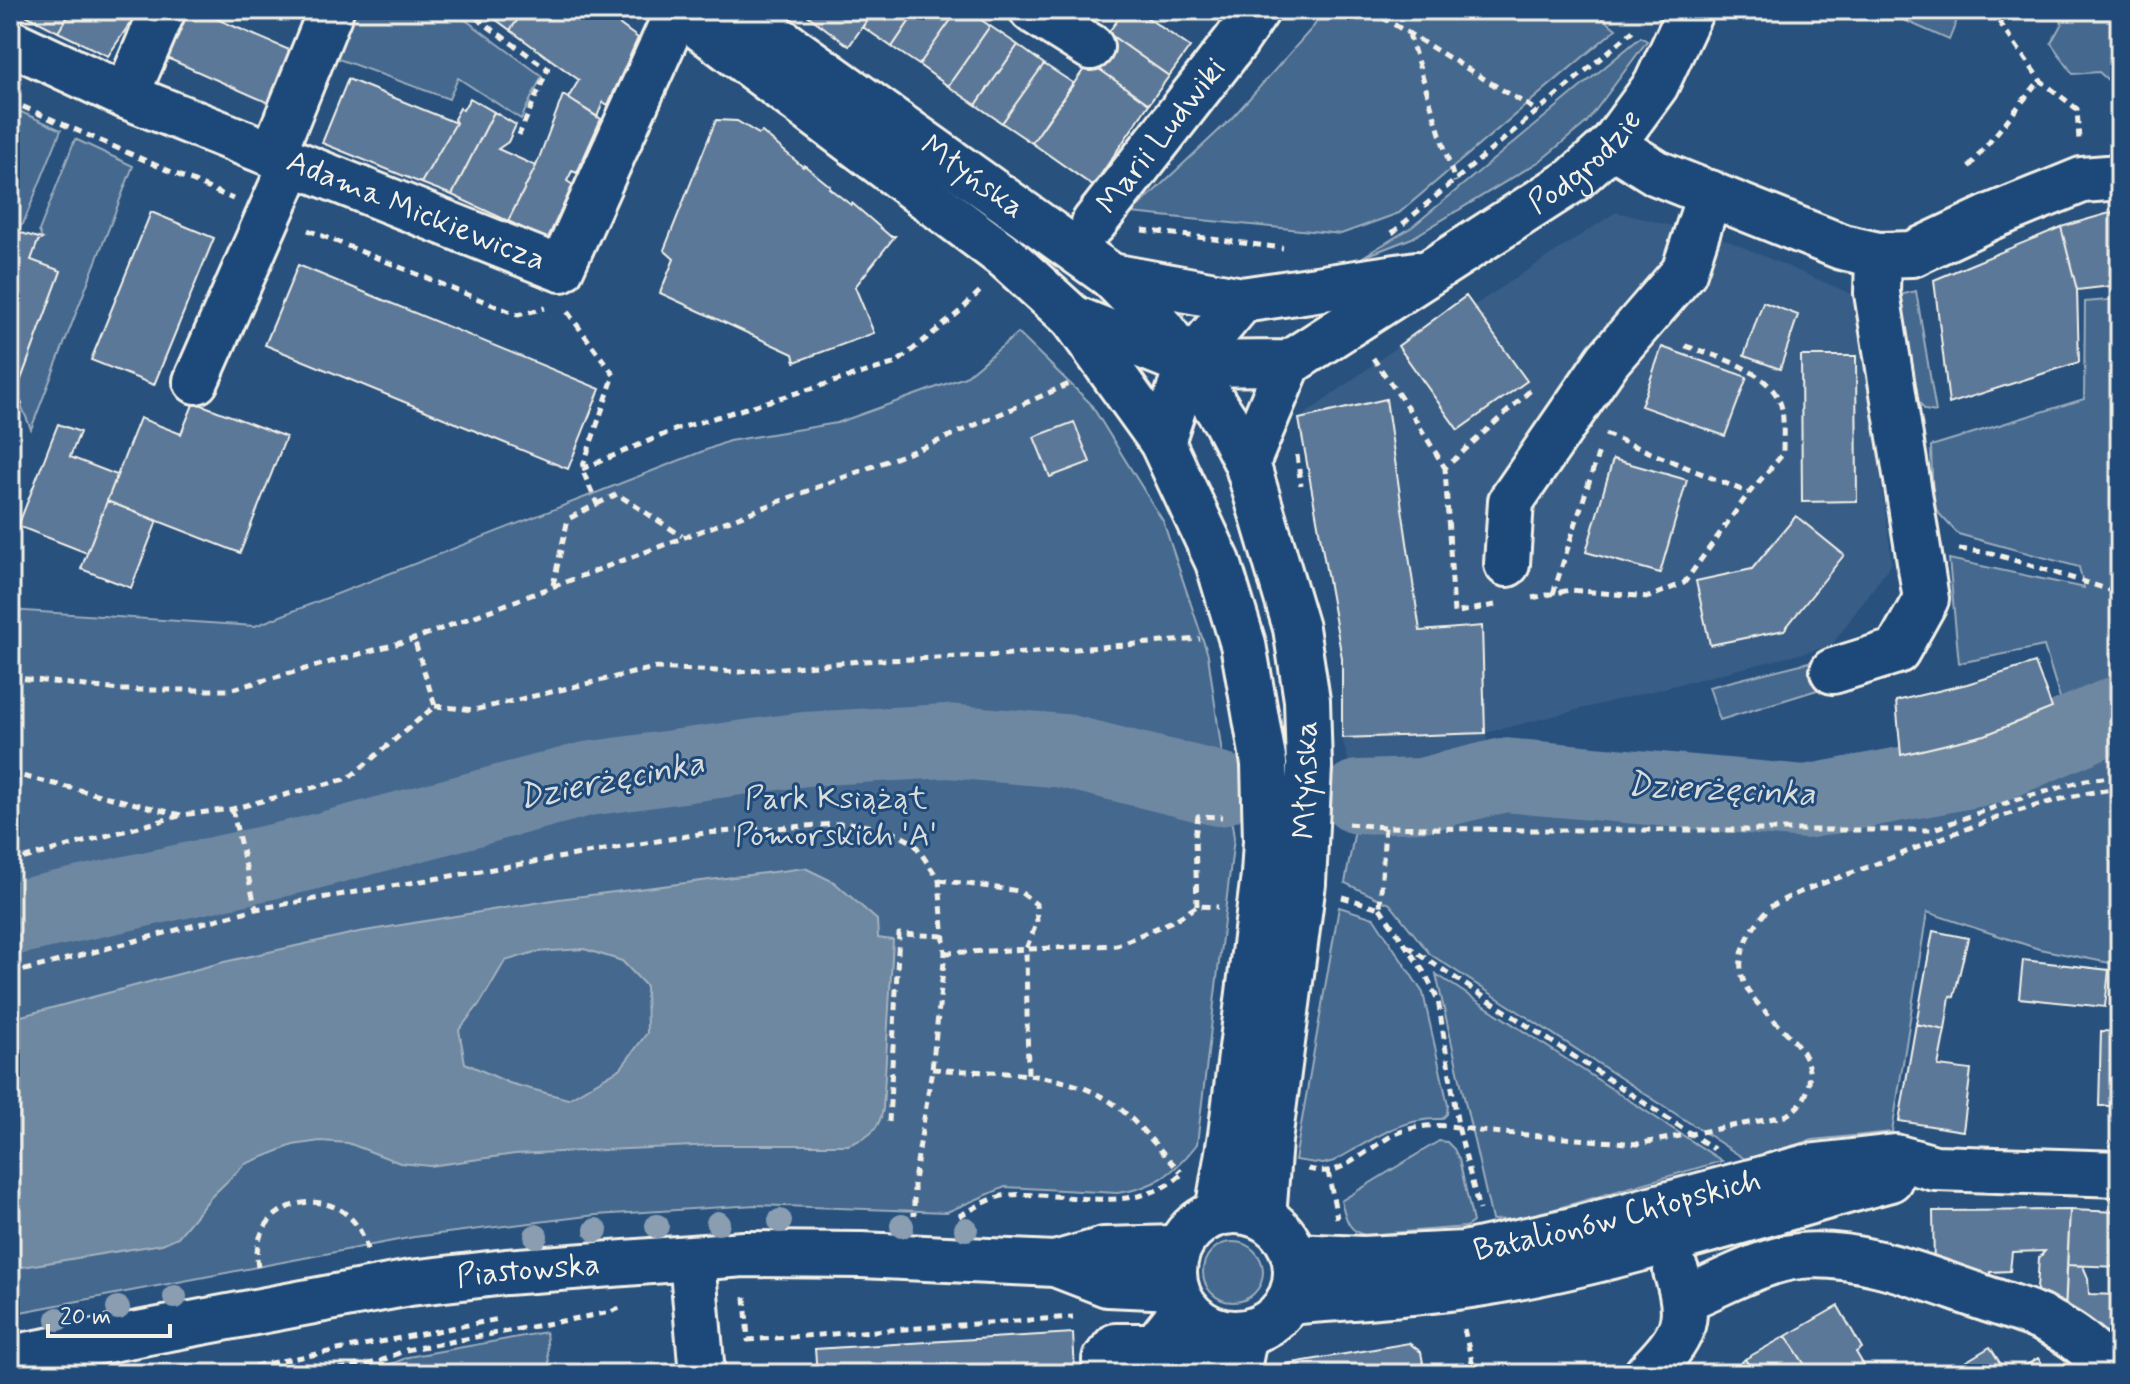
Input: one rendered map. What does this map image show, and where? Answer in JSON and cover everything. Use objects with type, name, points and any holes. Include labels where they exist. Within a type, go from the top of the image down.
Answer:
[{"type":"street","points":[[126,96],[163,10]]},
{"type":"street","points":[[196,381],[282,159],[331,10]]},
{"type":"street","name":"Adama Mickiewicza","points":[[10,42],[126,96],[561,269],[678,10]]},
{"type":"street","name":"Młyńska","points":[[678,10],[1007,258],[1073,318],[1162,442],[1222,575],[1243,644],[1264,764],[1266,841],[1300,884]]},
{"type":"street","name":"Młyńska","points":[[738,10],[1111,276],[1161,328],[1188,364],[1225,420],[1247,463],[1296,628],[1307,700],[1309,767],[1300,884],[1269,1141],[1263,1217]]},
{"type":"street","points":[[1032,10],[1091,47]]},
{"type":"street","name":"Marii Ludwiki","points":[[1094,223],[1257,10]]},
{"type":"street","name":"Podgrodzie","points":[[1289,363],[1573,180],[1612,145],[1656,85],[1691,10]]},
{"type":"street","points":[[1612,145],[1657,173],[1842,247],[1878,255],[1912,254],[1993,216],[2101,179]]},
{"type":"street","points":[[1507,564],[1511,501],[1608,360],[1684,272],[1710,193]]},
{"type":"street","points":[[1833,671],[1897,651],[1926,599],[1877,293],[1878,255]]},
{"type":"street","name":"Podgrodzie","points":[[1111,276],[1242,300],[1435,271]]},
{"type":"street","points":[[1162,442],[1188,364],[1242,300]]},
{"type":"street","name":"Młyńska","points":[[1073,318],[1188,364]]},
{"type":"street","points":[[1188,364],[1289,363],[1247,463]]},
{"type":"street","name":"Młyńska","points":[[1218,1212],[1231,1135],[1300,884]]},
{"type":"street","name":"Batalionów Chłopskich","points":[[1294,1256],[1363,1259],[1464,1254],[1573,1230],[1807,1167],[1895,1157],[1935,1168],[2120,1174]]},
{"type":"street","name":"Batalionów Chłopskich","points":[[1288,1302],[1454,1288],[1508,1279],[1935,1168]]},
{"type":"street","points":[[1184,1291],[1229,1333],[1241,1353],[1288,1302],[1296,1280],[1294,1256],[1282,1234],[1263,1217],[1249,1212],[1218,1212],[1201,1220],[1187,1232],[1184,1291],[1198,1374]]},
{"type":"street","name":"Batalionów Chłopskich","points":[[1666,1240],[1686,1298]]},
{"type":"street","name":"Piastowska","points":[[10,1358],[425,1281],[506,1272],[693,1272],[779,1254],[1055,1264],[1104,1250],[1184,1291]]},
{"type":"street","points":[[1647,1374],[1669,1352],[1683,1326],[1686,1298],[1769,1264],[1797,1256],[1826,1255],[1924,1277],[2026,1313],[2063,1329],[2095,1354],[2114,1374]]},
{"type":"street","points":[[693,1272],[702,1374]]},
{"type":"street","points":[[1106,1374],[1105,1360],[1116,1346],[1156,1360],[1184,1291]]},
{"type":"path","points":[[465,10],[548,69],[519,135]]},
{"type":"path","points":[[1370,10],[1539,112]]},
{"type":"path","points":[[1991,10],[2040,80],[2077,109],[2080,146],[2075,167],[2101,179]]},
{"type":"path","points":[[1386,235],[1398,230],[1634,30]]},
{"type":"path","points":[[1408,33],[1455,182]]},
{"type":"path","points":[[1969,167],[2040,80]]},
{"type":"path","points":[[1094,223],[1292,250]]},
{"type":"path","points":[[561,269],[562,304],[614,375],[582,469],[597,504]]},
{"type":"path","points":[[582,469],[677,429],[896,363],[958,313],[985,285]]},
{"type":"path","points":[[1375,362],[1445,468]]},
{"type":"path","points":[[10,677],[120,690],[229,690],[414,639],[927,446],[1081,379]]},
{"type":"path","points":[[1605,434],[1749,493]]},
{"type":"path","points":[[553,586],[568,519],[617,494],[683,537]]},
{"type":"path","points":[[1918,544],[1991,553],[2120,593]]},
{"type":"path","points":[[414,639],[435,706]]},
{"type":"path","points":[[10,862],[181,815],[232,809],[349,778],[435,706],[474,710],[654,668],[739,672],[1200,639]]},
{"type":"path","points":[[10,773],[181,815]]},
{"type":"path","points":[[1347,824],[1523,830],[1931,830],[2086,780],[2120,776]]},
{"type":"path","points":[[1305,1168],[1328,1171],[1400,1132],[1417,1127],[1458,1126],[1479,1131],[1638,1144],[1785,1116],[1798,1107],[1807,1094],[1809,1069],[1798,1046],[1754,1002],[1743,980],[1741,952],[1751,930],[1770,907],[2019,811],[2089,792],[2120,788]]},
{"type":"path","points":[[232,809],[256,909]]},
{"type":"path","points":[[1197,906],[1195,837],[1198,816],[1231,817]]},
{"type":"path","points":[[10,974],[256,909],[705,833],[849,823],[887,829],[914,843],[939,880],[945,953],[932,1069],[914,1181],[914,1213],[926,1216]]},
{"type":"path","points":[[1380,908],[1385,827]]},
{"type":"path","points":[[939,880],[1019,891],[1036,904],[1037,922],[1026,949],[1028,1075]]},
{"type":"path","points":[[1300,884],[1380,908],[1426,975],[1438,1000],[1458,1126],[1480,1215]]},
{"type":"path","points":[[945,953],[1117,945],[1175,920],[1197,906],[1212,907]]},
{"type":"path","points":[[889,1122],[899,934],[944,936]]},
{"type":"path","points":[[1407,946],[1717,1151]]},
{"type":"path","points":[[932,1069],[1028,1075],[1076,1083],[1114,1103],[1188,1180]]},
{"type":"path","points":[[1328,1171],[1339,1228]]},
{"type":"path","points":[[259,1273],[256,1254],[265,1228],[279,1212],[305,1202],[326,1203],[350,1216],[363,1233],[368,1255]]},
{"type":"path","points":[[693,1272],[744,1284],[748,1340],[1070,1319],[1083,1313]]},
{"type":"path","points":[[311,1374],[378,1362],[406,1350],[611,1312],[630,1299]]},
{"type":"path","points":[[213,1374],[507,1317]]},
{"type":"path","points":[[1462,1322],[1475,1374]]},
{"type":"shaded area","points":[[1616,212],[1673,226],[1672,246],[1715,235],[1856,296],[1892,563],[1831,646],[1486,733],[1489,765],[1351,771],[1342,738],[1342,658],[1299,419],[1398,346],[1459,430],[1526,381],[1473,306]]},
{"type":"shaded area","points":[[1541,746],[1589,759],[1646,787],[1574,797],[1527,799],[1504,775],[1509,756]]},
{"type":"shaded area","points":[[805,868],[834,882],[877,920],[878,938],[893,940],[883,1109],[875,1128],[861,1140],[848,1145],[716,1145],[515,1154],[430,1166],[400,1163],[348,1143],[320,1141],[293,1145],[245,1164],[211,1197],[178,1237],[162,1244],[10,1269],[10,1019],[224,962],[359,932],[559,899]],"holes":[[[584,949],[622,961],[646,986],[647,1033],[621,1068],[568,1099],[509,1083],[465,1063],[459,1030],[481,1002],[505,961],[535,952]]]},
{"type":"green space","points":[[348,10],[452,10],[542,76],[521,119],[458,78],[449,99],[330,56]]},
{"type":"green space","points":[[1323,10],[1593,10],[1616,29],[1399,213],[1341,234],[1131,213],[1231,119],[1314,26]]},
{"type":"green space","points":[[1881,10],[1961,10],[1949,40]]},
{"type":"green space","points":[[2057,10],[2120,10],[2120,91],[2099,72],[2073,74],[2051,43],[2062,23]]},
{"type":"green space","points":[[1641,37],[1647,41],[1586,123],[1540,161],[1412,238],[1361,258],[1412,227]]},
{"type":"green space","points":[[10,107],[61,130],[23,224],[16,229],[18,234],[10,252],[12,149]]},
{"type":"green space","points":[[75,139],[133,166],[31,429],[16,393],[61,271],[31,260],[38,241],[42,239],[39,231]]},
{"type":"green space","points":[[1916,291],[1936,412],[1925,410],[1916,398],[1900,295]]},
{"type":"green space","points":[[2120,299],[2120,965],[2039,949],[1927,912],[1892,1132],[1813,1140],[1745,1159],[1430,954],[1390,904],[1345,883],[1365,777],[1852,798],[1963,784],[2116,712],[2111,694],[2064,711],[2044,646],[1959,663],[1949,559],[2084,588],[2079,567],[1958,534],[1933,507],[1931,446],[2084,399],[2085,302]]},
{"type":"green space","name":"Park Książąt Pomorskich 'A'","points":[[1018,333],[1090,403],[1163,521],[1208,655],[1234,838],[1197,1144],[1172,1171],[1142,1188],[1117,1193],[1005,1187],[947,1212],[756,1205],[596,1215],[414,1237],[10,1314],[10,610],[255,626],[729,441],[837,423],[965,377]]},
{"type":"green space","points":[[1809,662],[1817,690],[1720,720],[1709,687]]},
{"type":"green space","points":[[1339,907],[1374,918],[1423,993],[1448,1105],[1447,1114],[1442,1119],[1426,1119],[1398,1126],[1323,1164],[1295,1160]]},
{"type":"green space","points":[[1436,974],[1722,1161],[1520,1219],[1492,1220]]},
{"type":"green space","points":[[1439,1141],[1447,1142],[1459,1159],[1473,1222],[1466,1227],[1365,1235],[1354,1230],[1341,1201]]},
{"type":"green space","points":[[1233,1242],[1254,1251],[1263,1272],[1254,1293],[1233,1302],[1212,1293],[1203,1272],[1212,1251]]},
{"type":"green space","points":[[546,1332],[550,1374],[354,1374],[380,1369],[408,1357]]},
{"type":"building","points":[[16,10],[72,10],[58,32]]},
{"type":"building","points":[[72,10],[139,10],[108,56],[58,32]]},
{"type":"building","points":[[188,10],[196,10],[294,52],[271,104],[167,58]]},
{"type":"building","points":[[483,10],[525,10],[510,30]]},
{"type":"building","points":[[525,10],[600,10],[638,38],[608,105],[603,102],[597,117],[568,98],[579,80],[510,30]]},
{"type":"building","points":[[804,10],[874,10],[849,46]]},
{"type":"building","points":[[874,10],[917,10],[892,47],[863,27]]},
{"type":"building","points":[[917,10],[958,10],[919,65],[892,47]]},
{"type":"building","points":[[958,10],[967,10],[990,26],[948,86],[919,65]]},
{"type":"building","points":[[1125,10],[1136,10],[1190,47],[1169,76],[1108,33]]},
{"type":"building","points":[[990,26],[1018,45],[976,105],[948,86]]},
{"type":"building","points":[[1108,33],[1169,76],[1149,104],[1089,62]]},
{"type":"building","points":[[1018,45],[1044,64],[1002,123],[976,105]]},
{"type":"building","points":[[1089,62],[1149,104],[1093,186],[1032,143]]},
{"type":"building","points":[[1044,64],[1073,83],[1032,143],[1002,123]]},
{"type":"building","points":[[348,79],[456,123],[421,183],[322,143]]},
{"type":"building","points":[[563,95],[601,119],[577,173],[572,171],[567,181],[573,185],[547,240],[508,221],[536,166]]},
{"type":"building","points":[[470,98],[494,112],[452,195],[421,183],[456,123],[454,119],[460,108],[463,110]]},
{"type":"building","points":[[494,112],[516,125],[508,142],[498,149],[536,166],[508,221],[452,195]]},
{"type":"building","points":[[716,120],[737,121],[759,134],[762,132],[890,236],[895,236],[855,287],[874,333],[795,362],[793,354],[660,293],[674,259],[664,250]]},
{"type":"building","points":[[2120,210],[2120,285],[2077,290],[2061,227]]},
{"type":"building","points":[[151,212],[214,238],[154,385],[91,360]]},
{"type":"building","points":[[2061,227],[2077,290],[2079,362],[1949,404],[1934,280]]},
{"type":"building","points":[[18,228],[21,233],[42,239],[38,241],[31,260],[61,271],[16,393],[22,404],[15,408],[10,398],[10,252]]},
{"type":"building","points":[[298,265],[600,389],[568,469],[265,345]]},
{"type":"building","points":[[1466,296],[1527,381],[1458,430],[1398,346]]},
{"type":"building","points":[[1763,302],[1798,315],[1780,369],[1744,356]]},
{"type":"building","points":[[1662,347],[1747,377],[1725,436],[1641,406]]},
{"type":"building","points":[[1801,356],[1856,356],[1857,501],[1802,502]]},
{"type":"building","points":[[1386,399],[1420,631],[1482,626],[1485,733],[1342,738],[1342,658],[1299,419]]},
{"type":"building","points":[[194,402],[286,437],[240,553],[107,501],[140,418],[181,434]]},
{"type":"building","points":[[1074,422],[1090,462],[1050,477],[1034,437]]},
{"type":"building","points":[[58,424],[80,432],[70,457],[117,475],[87,553],[18,526]]},
{"type":"building","points":[[1613,459],[1687,480],[1660,573],[1586,552]]},
{"type":"building","points":[[107,501],[157,521],[131,588],[81,569]]},
{"type":"building","points":[[1796,516],[1844,555],[1784,630],[1710,645],[1696,581],[1752,569]]},
{"type":"building","points":[[2035,663],[2052,708],[1985,735],[1901,755],[1896,701]]},
{"type":"building","points":[[1933,931],[1968,938],[1954,997],[1950,996],[1945,1030],[1916,1024]]},
{"type":"building","points":[[2023,960],[2109,970],[2105,1007],[2019,998]]},
{"type":"building","points":[[1916,1024],[1945,1030],[1938,1066],[1971,1070],[1963,1131],[1899,1121]]},
{"type":"building","points":[[2101,1031],[2120,1032],[2120,1106],[2099,1106]]},
{"type":"building","points":[[2070,1210],[2120,1212],[2120,1267],[2067,1265]]},
{"type":"building","points":[[2070,1210],[2065,1314],[2036,1304],[2039,1258],[2045,1251],[2012,1252],[2010,1271],[1990,1272],[1990,1288],[1934,1269],[1933,1211]]},
{"type":"building","points":[[2067,1265],[2083,1266],[2089,1294],[2120,1295],[2120,1349],[2065,1314]]},
{"type":"building","points":[[1838,1306],[1862,1348],[1856,1352],[1866,1369],[1859,1374],[1811,1374],[1786,1336]]},
{"type":"building","points":[[1073,1333],[1075,1374],[817,1374],[815,1349]]},
{"type":"building","points":[[1786,1336],[1811,1374],[1754,1374],[1745,1359]]},
{"type":"building","points":[[1409,1343],[1421,1352],[1425,1374],[1280,1374],[1287,1364]]},
{"type":"building","points":[[1990,1347],[2007,1374],[1945,1374]]},
{"type":"building","points":[[2038,1358],[2048,1374],[2012,1374]]},
{"type":"building","points":[[1745,1359],[1754,1374],[1730,1374]]},
{"type":"waterway","name":"Dzierżęcinka","points":[[1358,797],[1422,795],[1504,775],[1805,802],[1992,767],[2120,712]]},
{"type":"waterway","name":"Dzierżęcinka","points":[[10,919],[306,854],[587,779],[805,749],[947,741],[1064,751],[1219,789]]}]
